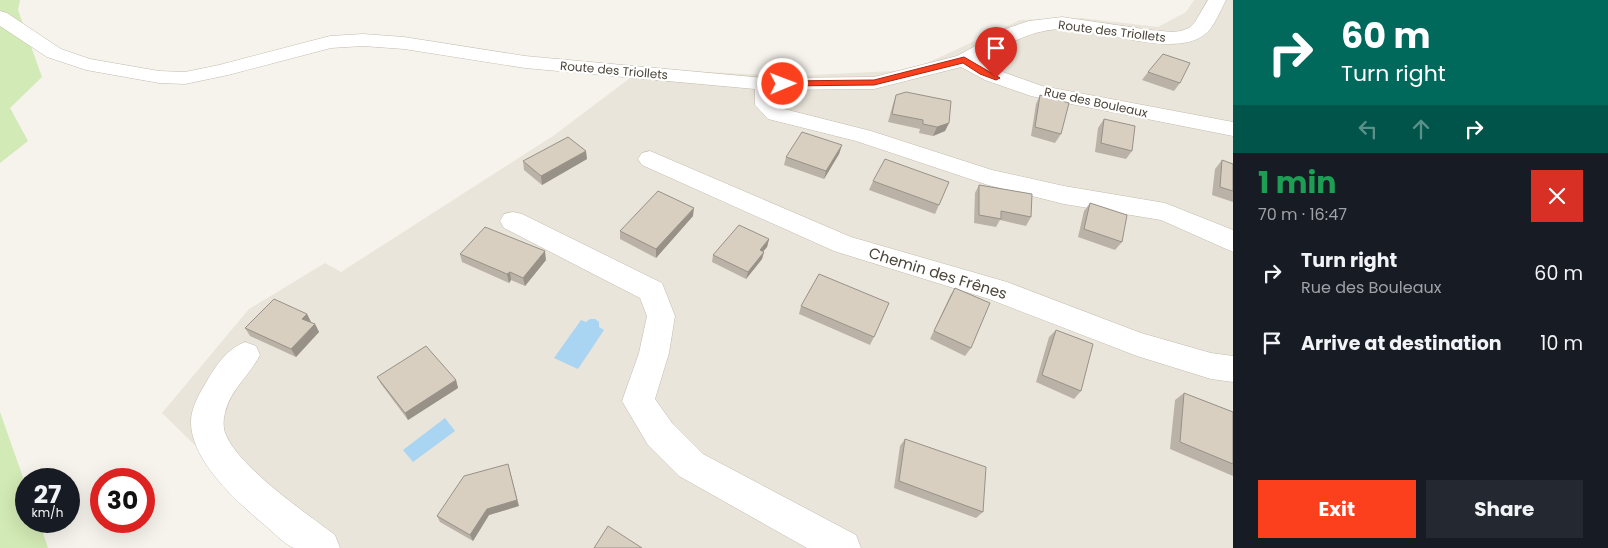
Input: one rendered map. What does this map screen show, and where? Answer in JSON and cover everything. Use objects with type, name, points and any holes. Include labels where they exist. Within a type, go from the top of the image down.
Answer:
[{"type":"street","name":"Route des Triollets","points":[[0,17],[54,53],[86,64],[159,77],[185,78],[238,67],[330,42],[363,40],[404,43],[525,62],[765,84],[874,83],[964,60],[1015,32],[1045,24],[1062,24],[1172,38],[1185,36],[1196,32],[1203,25],[1217,0]]},
{"type":"street","name":"Rue des Bouleaux","points":[[964,60],[983,72],[1009,83],[1063,97],[1233,129]]},
{"type":"street","points":[[765,84],[766,105],[776,114],[863,136],[988,177],[1064,195],[1165,212],[1216,232],[1233,242]]},
{"type":"street","name":"Chemin des Frênes","points":[[650,159],[843,244],[997,290],[1137,344],[1211,366],[1233,369]]},
{"type":"street","points":[[514,221],[652,290],[661,316],[654,352],[638,401],[660,434],[691,465],[843,548]]},
{"type":"street","points":[[245,355],[228,374],[214,398],[207,421],[208,438],[236,476],[322,548]]},
{"type":"shaded area","points":[[1194,0],[1233,0],[1233,548],[300,548],[162,413],[249,309],[325,263],[341,272],[553,136],[642,69],[792,76],[912,70],[1020,20],[1081,18],[1158,27],[1186,12]]},
{"type":"green space","points":[[0,0],[20,0],[18,10],[42,77],[10,108],[28,141],[0,163]]},
{"type":"green space","points":[[0,412],[20,468],[15,468],[15,533],[43,533],[48,548],[0,548]]},
{"type":"water","points":[[590,319],[595,319],[599,322],[599,327],[604,330],[578,369],[554,358],[581,320],[586,322]]},
{"type":"water","points":[[445,418],[455,431],[413,462],[403,450]]},
{"type":"building","points":[[1163,54],[1190,63],[1180,83],[1148,72]]},
{"type":"building","points":[[906,92],[951,101],[949,123],[937,127],[923,124],[923,120],[892,114],[896,95]]},
{"type":"building","points":[[1040,95],[1069,103],[1061,134],[1035,127]]},
{"type":"building","points":[[1104,119],[1135,126],[1132,151],[1101,143]]},
{"type":"building","points":[[802,132],[842,145],[826,171],[786,157]]},
{"type":"building","points":[[568,137],[586,151],[541,176],[523,161]]},
{"type":"building","points":[[885,159],[949,182],[939,205],[873,181]]},
{"type":"building","points":[[1222,160],[1233,164],[1233,191],[1220,187]]},
{"type":"building","points":[[979,185],[1032,194],[1031,217],[1001,211],[1001,219],[979,215]]},
{"type":"building","points":[[658,191],[694,208],[656,249],[620,231]]},
{"type":"building","points":[[1090,203],[1127,215],[1122,242],[1084,229]]},
{"type":"building","points":[[739,225],[769,239],[760,250],[764,252],[748,272],[713,255]]},
{"type":"building","points":[[485,227],[545,251],[523,278],[510,272],[507,274],[460,254]]},
{"type":"building","points":[[819,274],[889,303],[874,337],[801,306]]},
{"type":"building","points":[[955,288],[990,303],[971,348],[934,331]]},
{"type":"building","points":[[274,299],[307,314],[302,319],[315,324],[291,349],[245,328]]},
{"type":"building","points":[[1056,330],[1093,344],[1081,391],[1042,375]]},
{"type":"building","points":[[426,346],[456,380],[405,413],[377,377]]},
{"type":"building","points":[[1184,393],[1233,412],[1233,464],[1180,442]]},
{"type":"building","points":[[905,439],[986,467],[983,512],[899,481]]},
{"type":"building","points":[[508,464],[517,500],[487,509],[470,535],[437,516],[464,476]]},
{"type":"building","points":[[608,526],[642,548],[594,548]]},
{"type":"route","points":[[783,84],[874,83],[947,66],[964,60],[996,78]]}]
